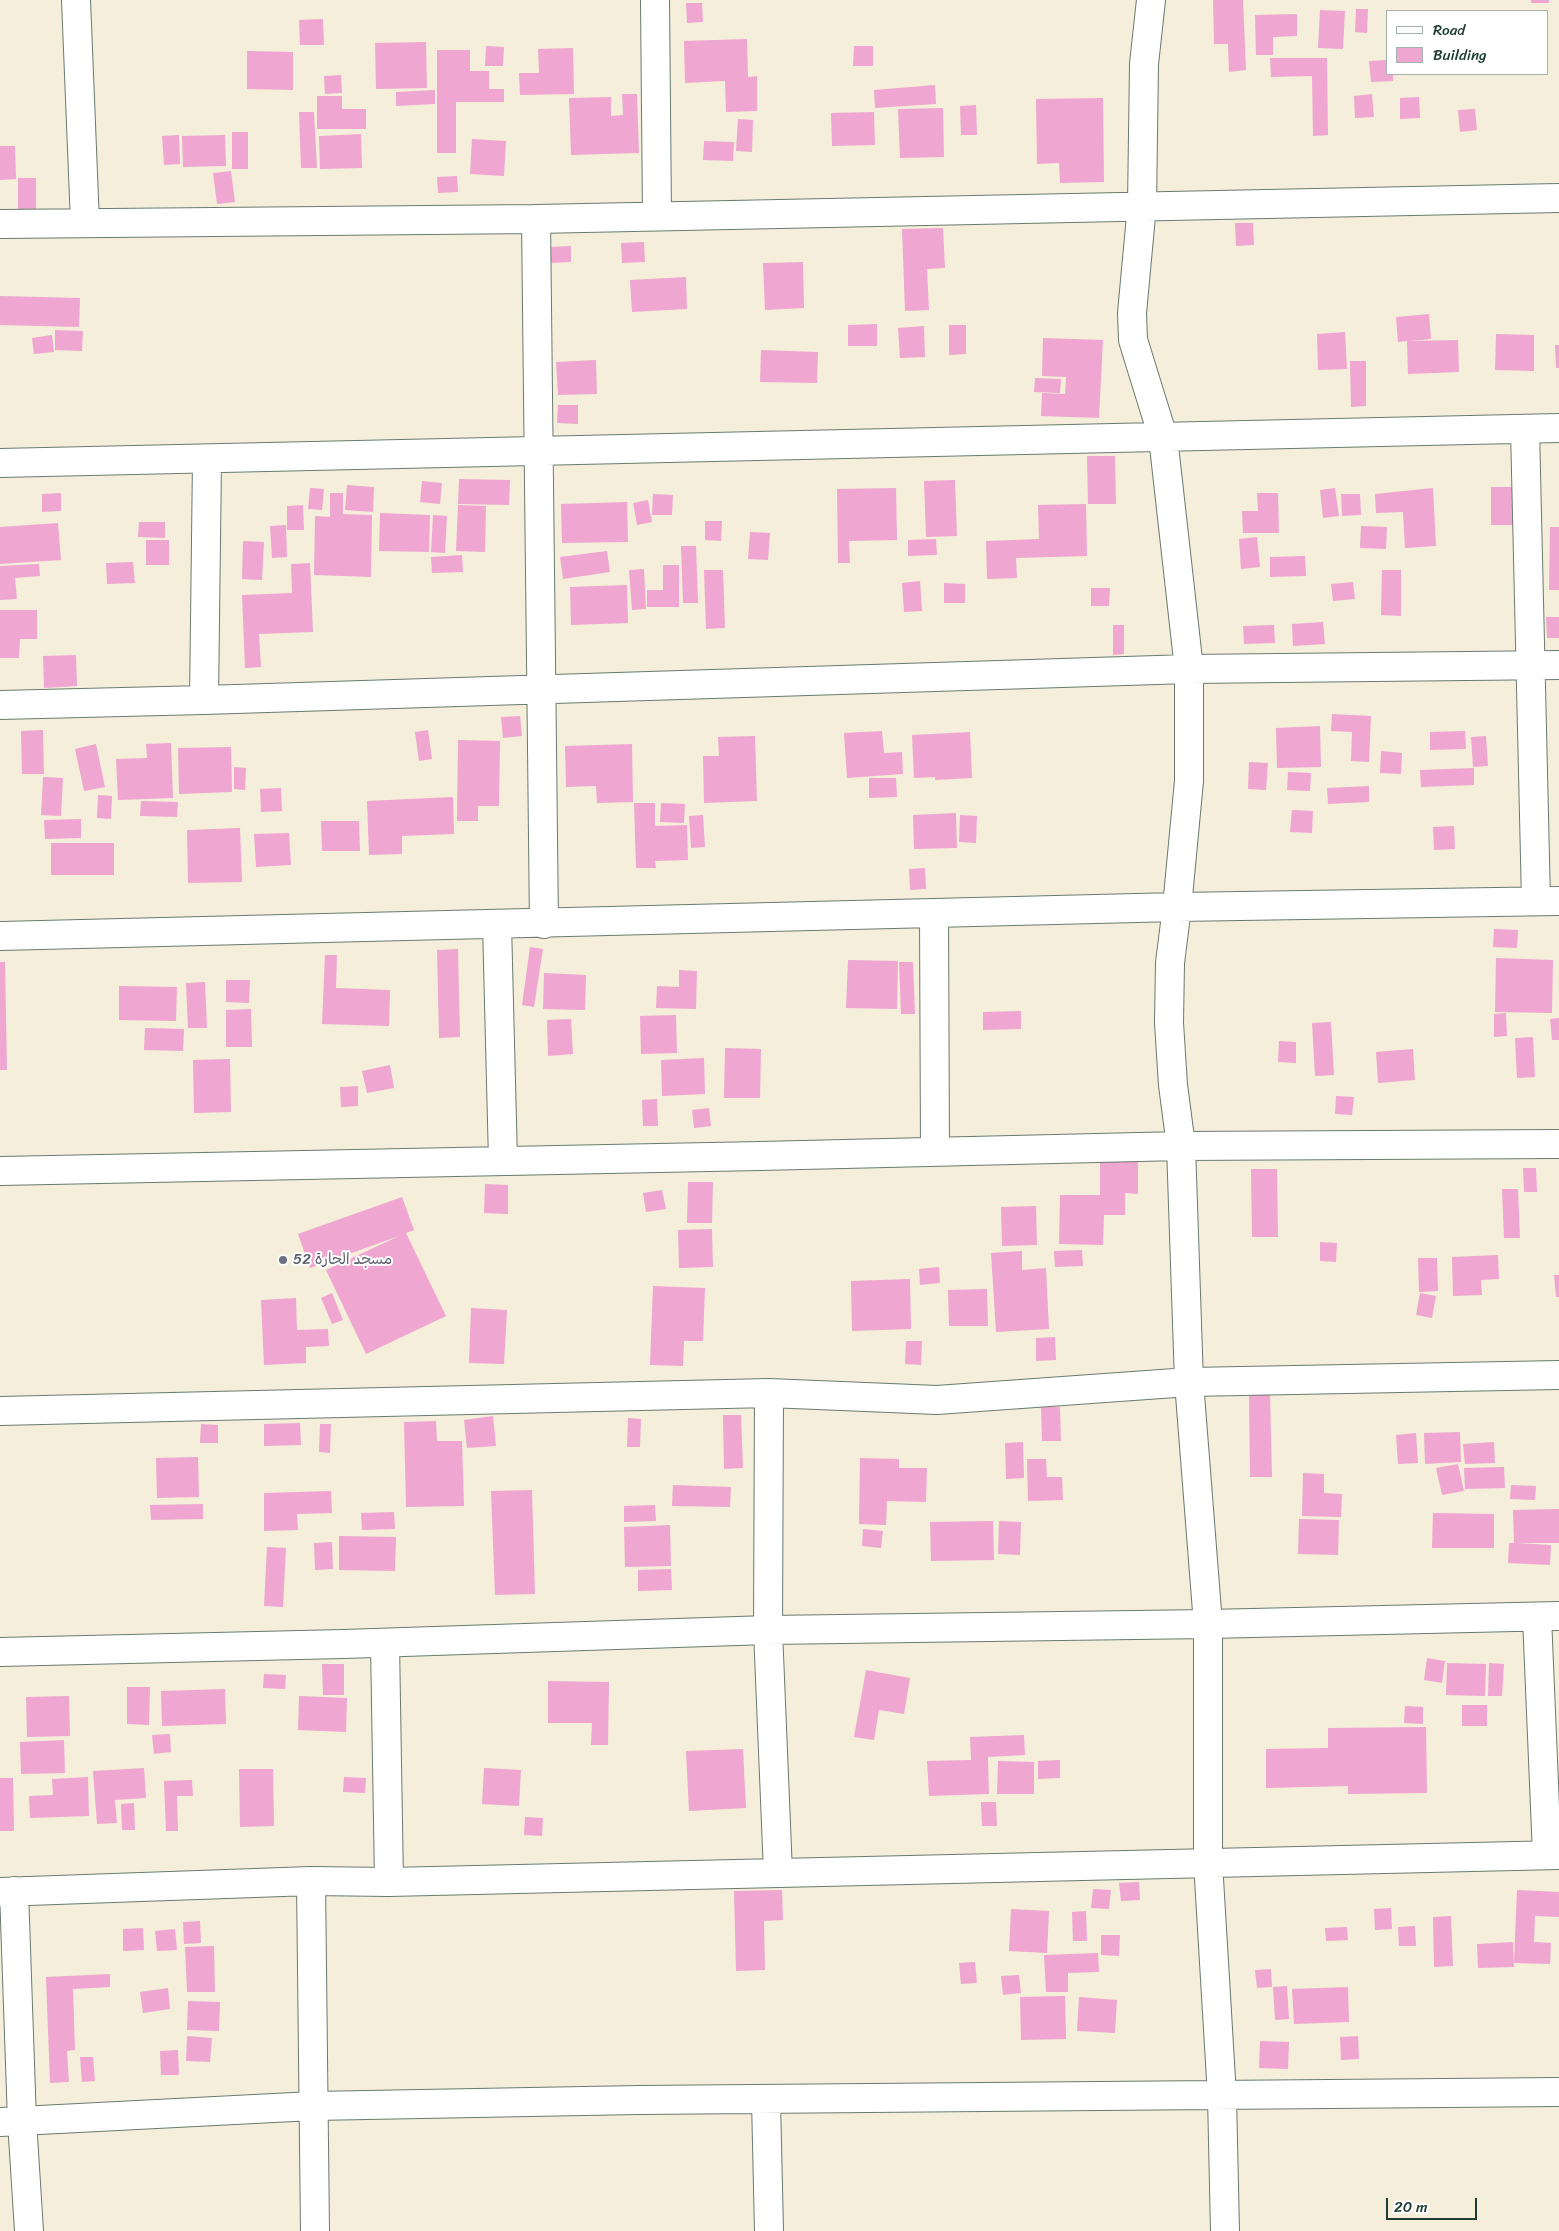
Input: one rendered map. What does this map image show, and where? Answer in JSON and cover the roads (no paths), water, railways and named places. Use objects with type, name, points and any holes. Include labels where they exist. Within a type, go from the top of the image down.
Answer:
[{"type":"street","points":[[76,0],[85,223]]},
{"type":"street","points":[[655,0],[657,216]]},
{"type":"street","points":[[1151,0],[1144,64],[1142,205],[1132,313],[1133,340],[1163,437],[1189,668],[1189,781],[1170,963],[1169,1023],[1172,1085],[1181,1146],[1189,1382],[1208,1624],[1208,1862],[1222,2096],[1225,2231]]},
{"type":"street","points":[[0,224],[536,219],[1142,205],[1559,198]]},
{"type":"street","points":[[536,219],[544,924]]},
{"type":"street","points":[[0,464],[1559,428]]},
{"type":"street","points":[[0,936],[1548,901],[1530,666],[1525,429]]},
{"type":"street","points":[[204,700],[206,460]]},
{"type":"street","points":[[0,705],[1189,668],[1559,665]]},
{"type":"street","points":[[934,914],[935,1152]]},
{"type":"street","points":[[497,924],[503,1161]]},
{"type":"street","points":[[0,1170],[1181,1146],[1559,1144]]},
{"type":"street","points":[[0,1411],[769,1393],[937,1400],[1189,1382],[1559,1375]]},
{"type":"street","points":[[769,1393],[768,1630],[778,1873]]},
{"type":"street","points":[[0,1652],[385,1643],[768,1630],[1208,1624],[1548,1616],[1553,1855],[389,1882],[311,1881],[7,1891],[11,2122],[29,2231]]},
{"type":"street","points":[[385,1643],[389,1882]]},
{"type":"street","points":[[311,1881],[316,2231]]},
{"type":"street","points":[[11,2122],[313,2106],[639,2100],[1559,2092]]},
{"type":"street","points":[[766,2100],[769,2231]]},
{"type":"place","name":"مسجد الحارة 52","points":[[283,1260]]}]
